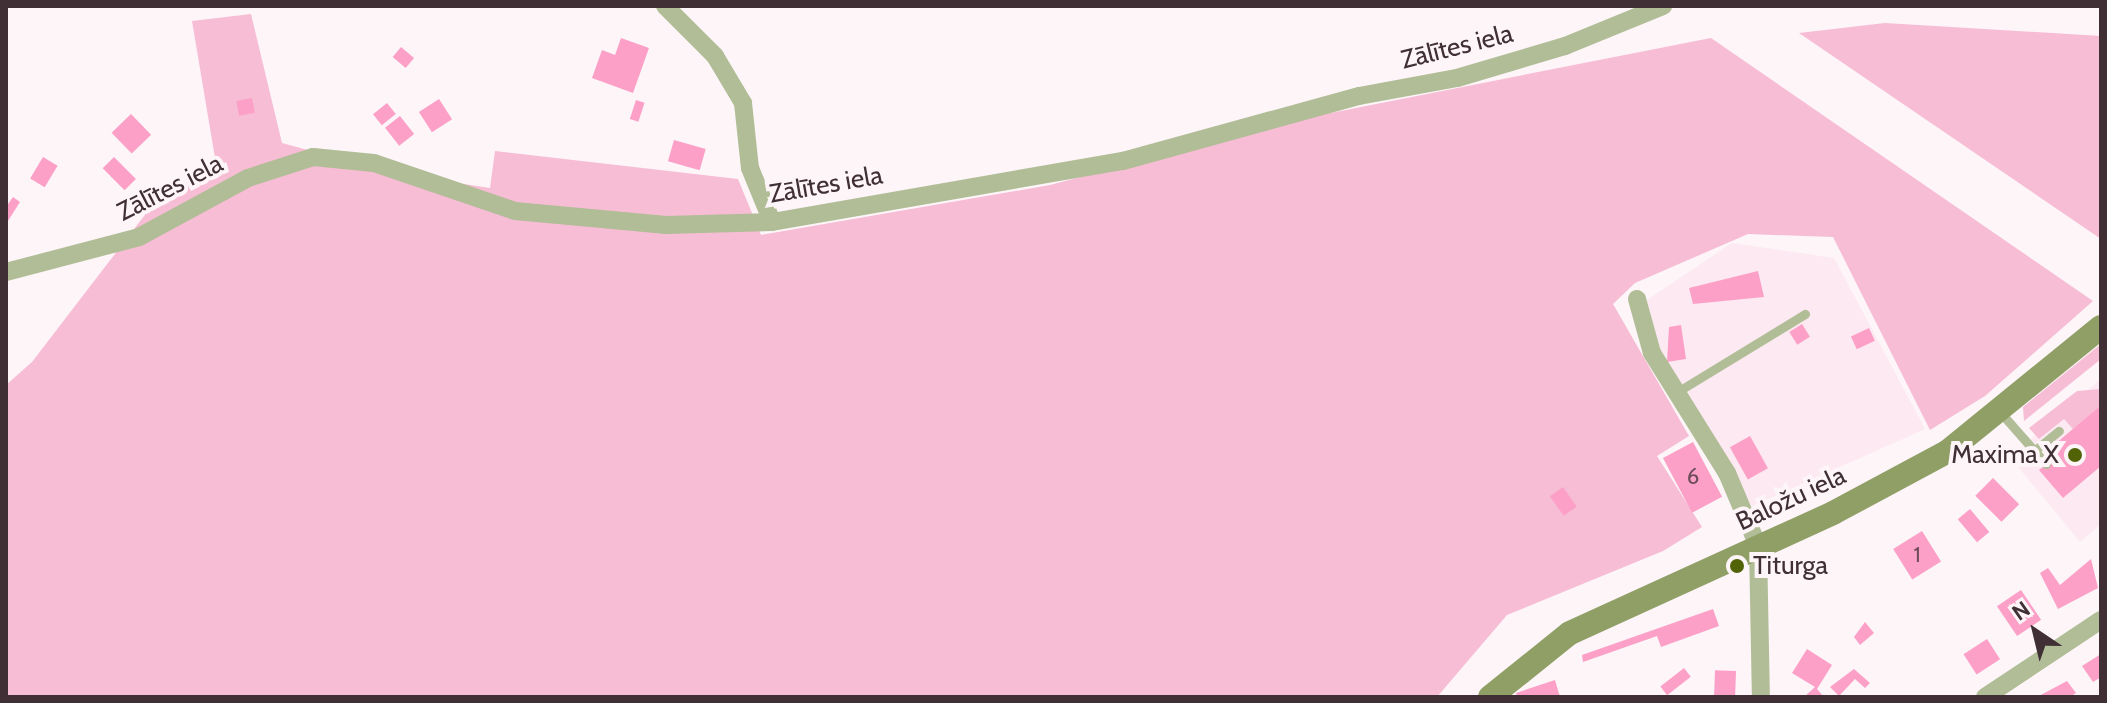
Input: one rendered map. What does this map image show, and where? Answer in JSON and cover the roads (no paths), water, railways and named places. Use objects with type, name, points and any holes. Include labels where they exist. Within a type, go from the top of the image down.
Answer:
[{"type":"main road","name":"Baložu iela","points":[[1490,697],[1570,633],[1758,546],[1947,452],[2001,413],[2101,327]]},
{"type":"street","points":[[665,6],[715,56],[743,103],[750,168],[772,222]]},
{"type":"street","name":"Zālītes iela","points":[[6,272],[139,237],[248,178],[313,157],[374,163],[515,211],[666,225],[772,222],[1123,161],[1359,96],[1457,78],[1565,46],[1663,6]]},
{"type":"street","points":[[1637,299],[1652,353],[1727,473],[1758,546],[1761,697]]},
{"type":"street","points":[[1985,697],[2101,620]]},
{"type":"lane","points":[[1677,392],[1805,314]]},
{"type":"lane","points":[[2001,413],[2046,464]]},
{"type":"lane","points":[[2034,451],[2059,431]]},
{"type":"place","name":"Maxima X","points":[[2075,455]]},
{"type":"place","name":"Titurga","points":[[1737,566]]}]
